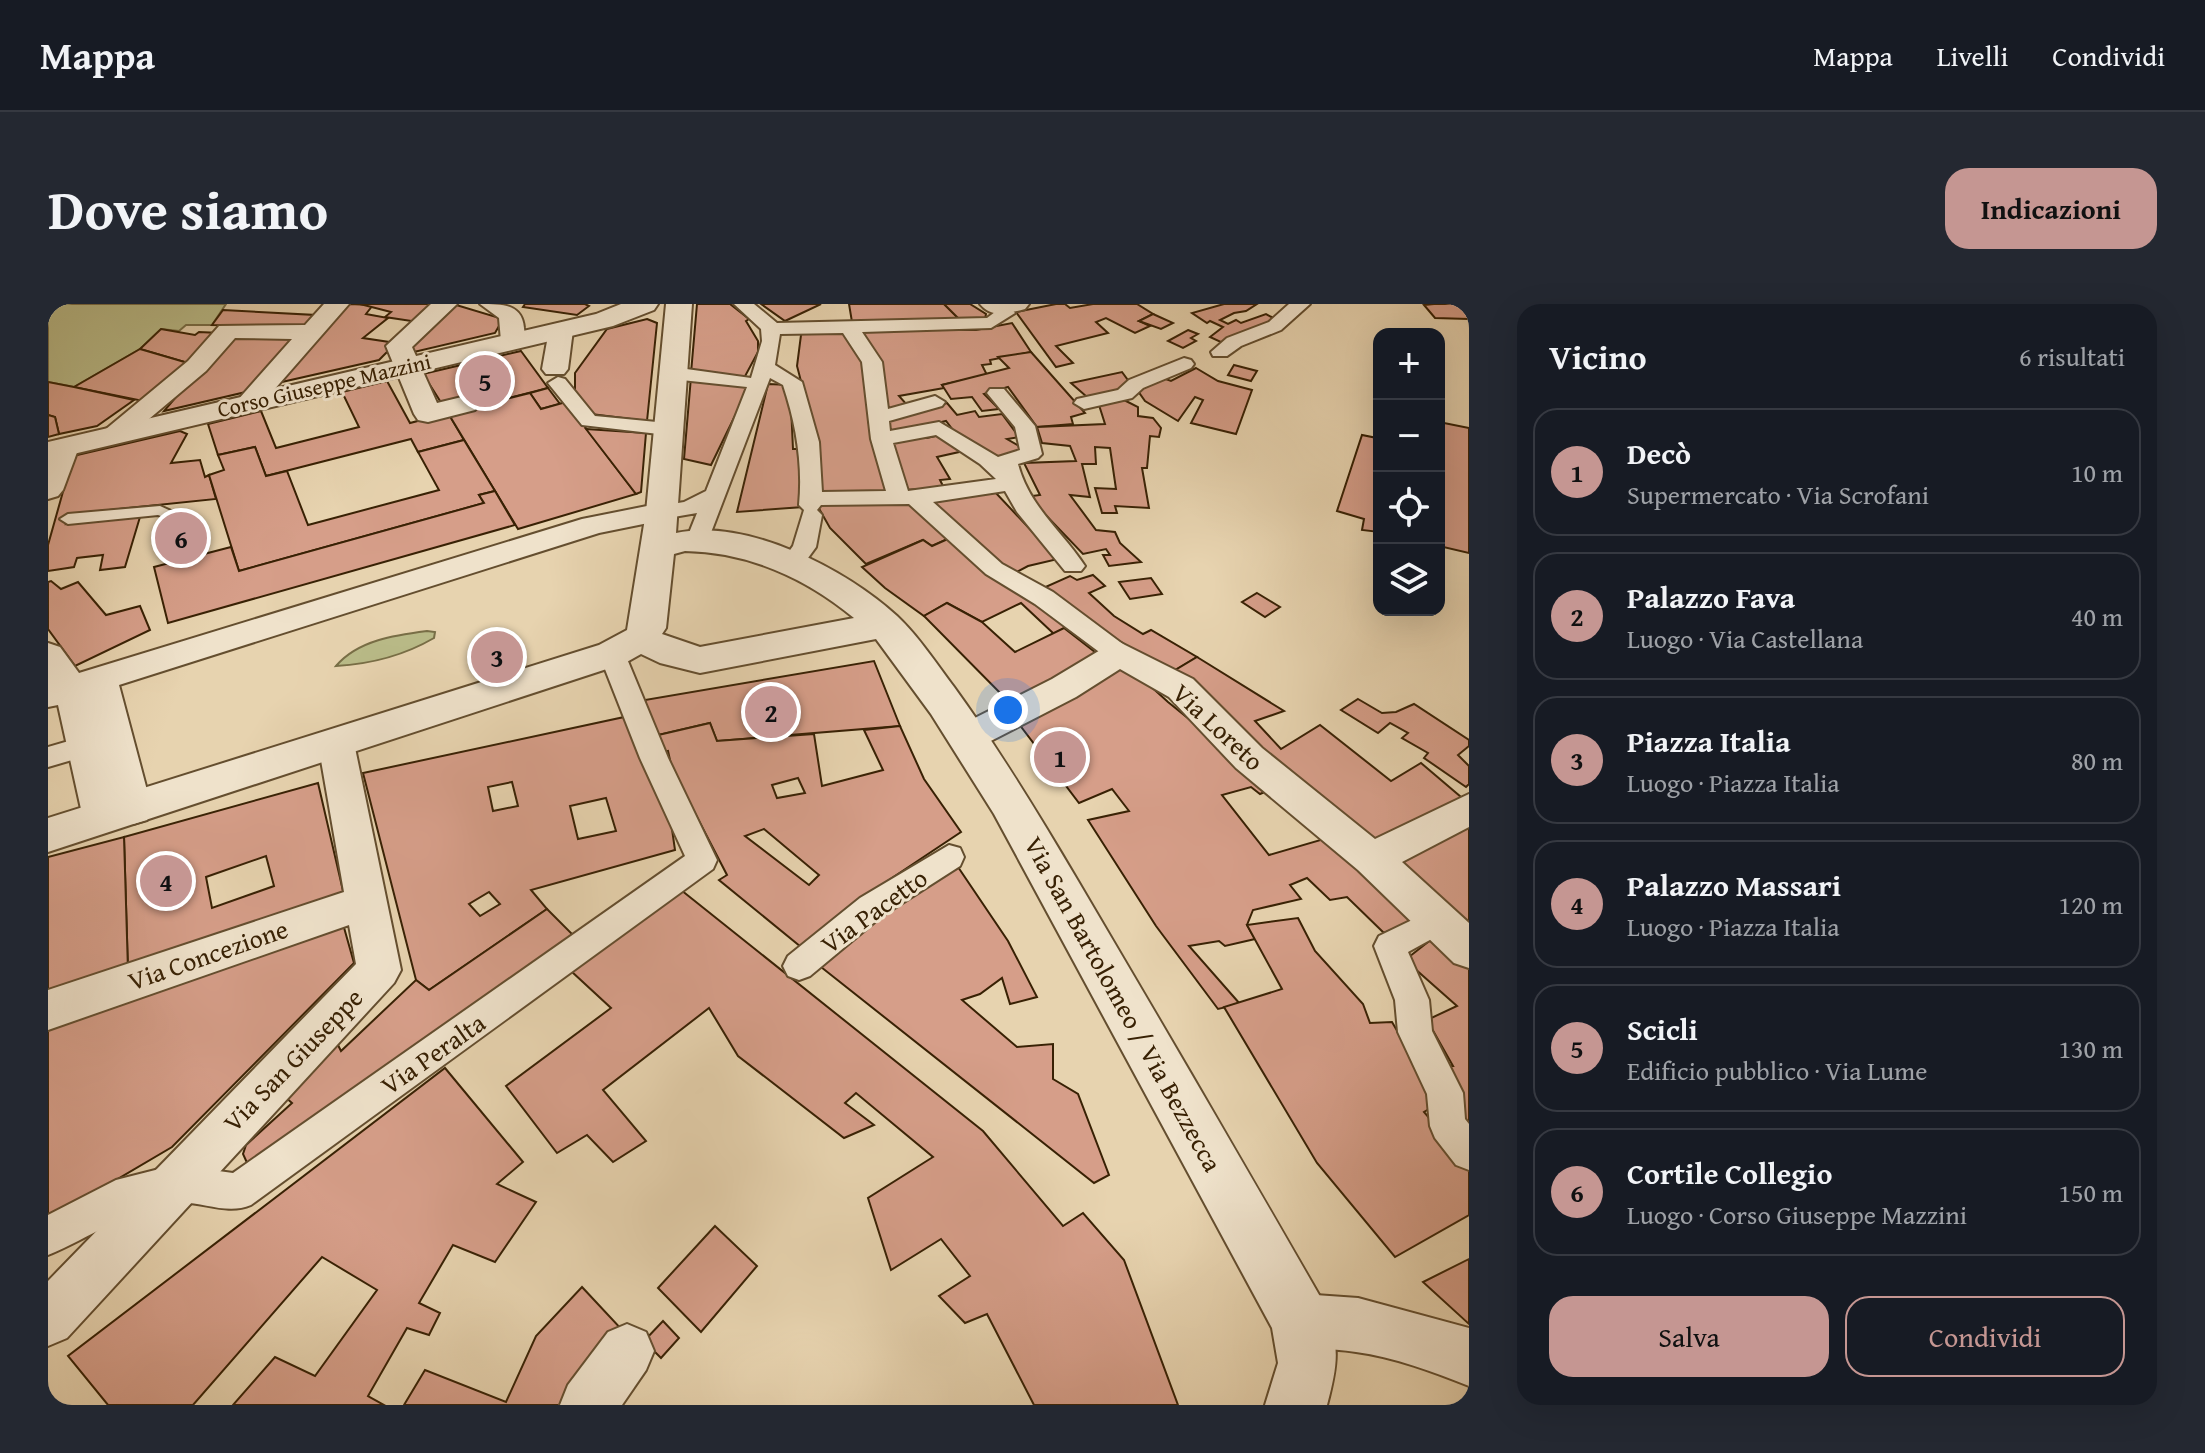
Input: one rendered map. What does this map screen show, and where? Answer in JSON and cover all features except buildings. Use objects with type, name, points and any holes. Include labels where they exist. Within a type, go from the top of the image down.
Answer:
[{"type":"street","points":[[250,401],[337,304]]},
{"type":"street","points":[[445,304],[399,346],[428,414],[466,404]]},
{"type":"street","points":[[492,304],[511,315],[513,341]]},
{"type":"street","name":"Corso Giuseppe Mazzini","points":[[57,449],[250,401],[604,320],[645,304]]},
{"type":"street","points":[[48,835],[626,646],[648,628],[679,304]]},
{"type":"street","points":[[743,304],[771,329],[991,323],[1004,307]]},
{"type":"street","points":[[1220,352],[1232,342],[1274,326],[1290,309],[1301,304]]},
{"type":"street","points":[[771,329],[814,310]]},
{"type":"street","points":[[849,327],[872,362],[881,439],[907,496]]},
{"type":"street","points":[[661,512],[677,540],[699,538],[728,470],[765,367],[771,329]]},
{"type":"street","points":[[561,330],[556,376],[589,421],[667,429]]},
{"type":"street","points":[[114,434],[197,366],[228,331],[310,332]]},
{"type":"street","points":[[1084,403],[1125,394],[1136,384],[1184,364]]},
{"type":"street","points":[[765,367],[792,382],[810,451],[811,506],[804,547],[792,564]]},
{"type":"street","points":[[672,373],[745,382]]},
{"type":"street","points":[[997,393],[1025,426],[1031,454],[1006,460],[1012,483],[1025,507],[1073,566]]},
{"type":"street","points":[[879,417],[935,402]]},
{"type":"street","points":[[881,439],[939,428],[988,459],[1012,483]]},
{"type":"street","points":[[48,490],[57,449]]},
{"type":"street","points":[[811,506],[907,496],[926,497],[1012,483]]},
{"type":"street","points":[[73,688],[593,525],[690,508],[716,495]]},
{"type":"street","name":"Via Loreto","points":[[907,496],[994,569],[1044,598],[1119,654],[1181,688],[1249,758],[1372,859],[1469,950]]},
{"type":"street","name":"Via San Bartolomeo / Via Bezzecca","points":[[699,538],[724,542],[792,564],[856,601],[909,653],[968,737],[1019,818],[1301,1321],[1308,1363],[1296,1405]]},
{"type":"street","points":[[626,646],[700,660],[883,625]]},
{"type":"street","name":"Via Peralta","points":[[175,1184],[238,1192],[702,860],[634,708],[626,646]]},
{"type":"street","points":[[968,737],[1064,688],[1119,654]]},
{"type":"street","points":[[48,655],[73,688],[118,813]]},
{"type":"street","points":[[73,688],[86,746],[118,813]]},
{"type":"street","name":"Via San Giuseppe","points":[[48,1319],[379,970],[336,743]]},
{"type":"street","points":[[48,757],[86,746]]},
{"type":"street","points":[[1372,859],[1469,809]]},
{"type":"street","name":"Via Pacetto","points":[[799,966],[871,907],[949,857]]},
{"type":"street","name":"Via Concezione","points":[[48,1010],[368,901]]},
{"type":"street","points":[[1437,921],[1390,946],[1412,1000],[1415,1032],[1445,1093],[1448,1126],[1469,1152]]},
{"type":"street","points":[[48,1236],[116,1199],[175,1184]]},
{"type":"street","points":[[1301,1321],[1358,1325],[1462,1352],[1469,1359]]},
{"type":"street","points":[[588,1405],[627,1351]]},
{"type":"lane","points":[[57,520],[160,510],[174,516],[166,546]]},
{"type":"green space","points":[[48,304],[226,304],[212,325],[186,325],[179,331],[161,329],[140,349],[74,387],[48,382]]},
{"type":"green space","points":[[435,632],[434,638],[399,654],[336,666],[366,645],[390,637]]},
{"type":"place","name":"Scicli","points":[[485,381]]},
{"type":"place","name":"Cortile Collegio","points":[[181,538]]},
{"type":"place","name":"Piazza Italia","points":[[497,657]]},
{"type":"place","name":"Palazzo Fava","points":[[771,712]]},
{"type":"place","name":"Decò","points":[[1060,757]]},
{"type":"place","name":"Palazzo Massari","points":[[166,881]]}]
